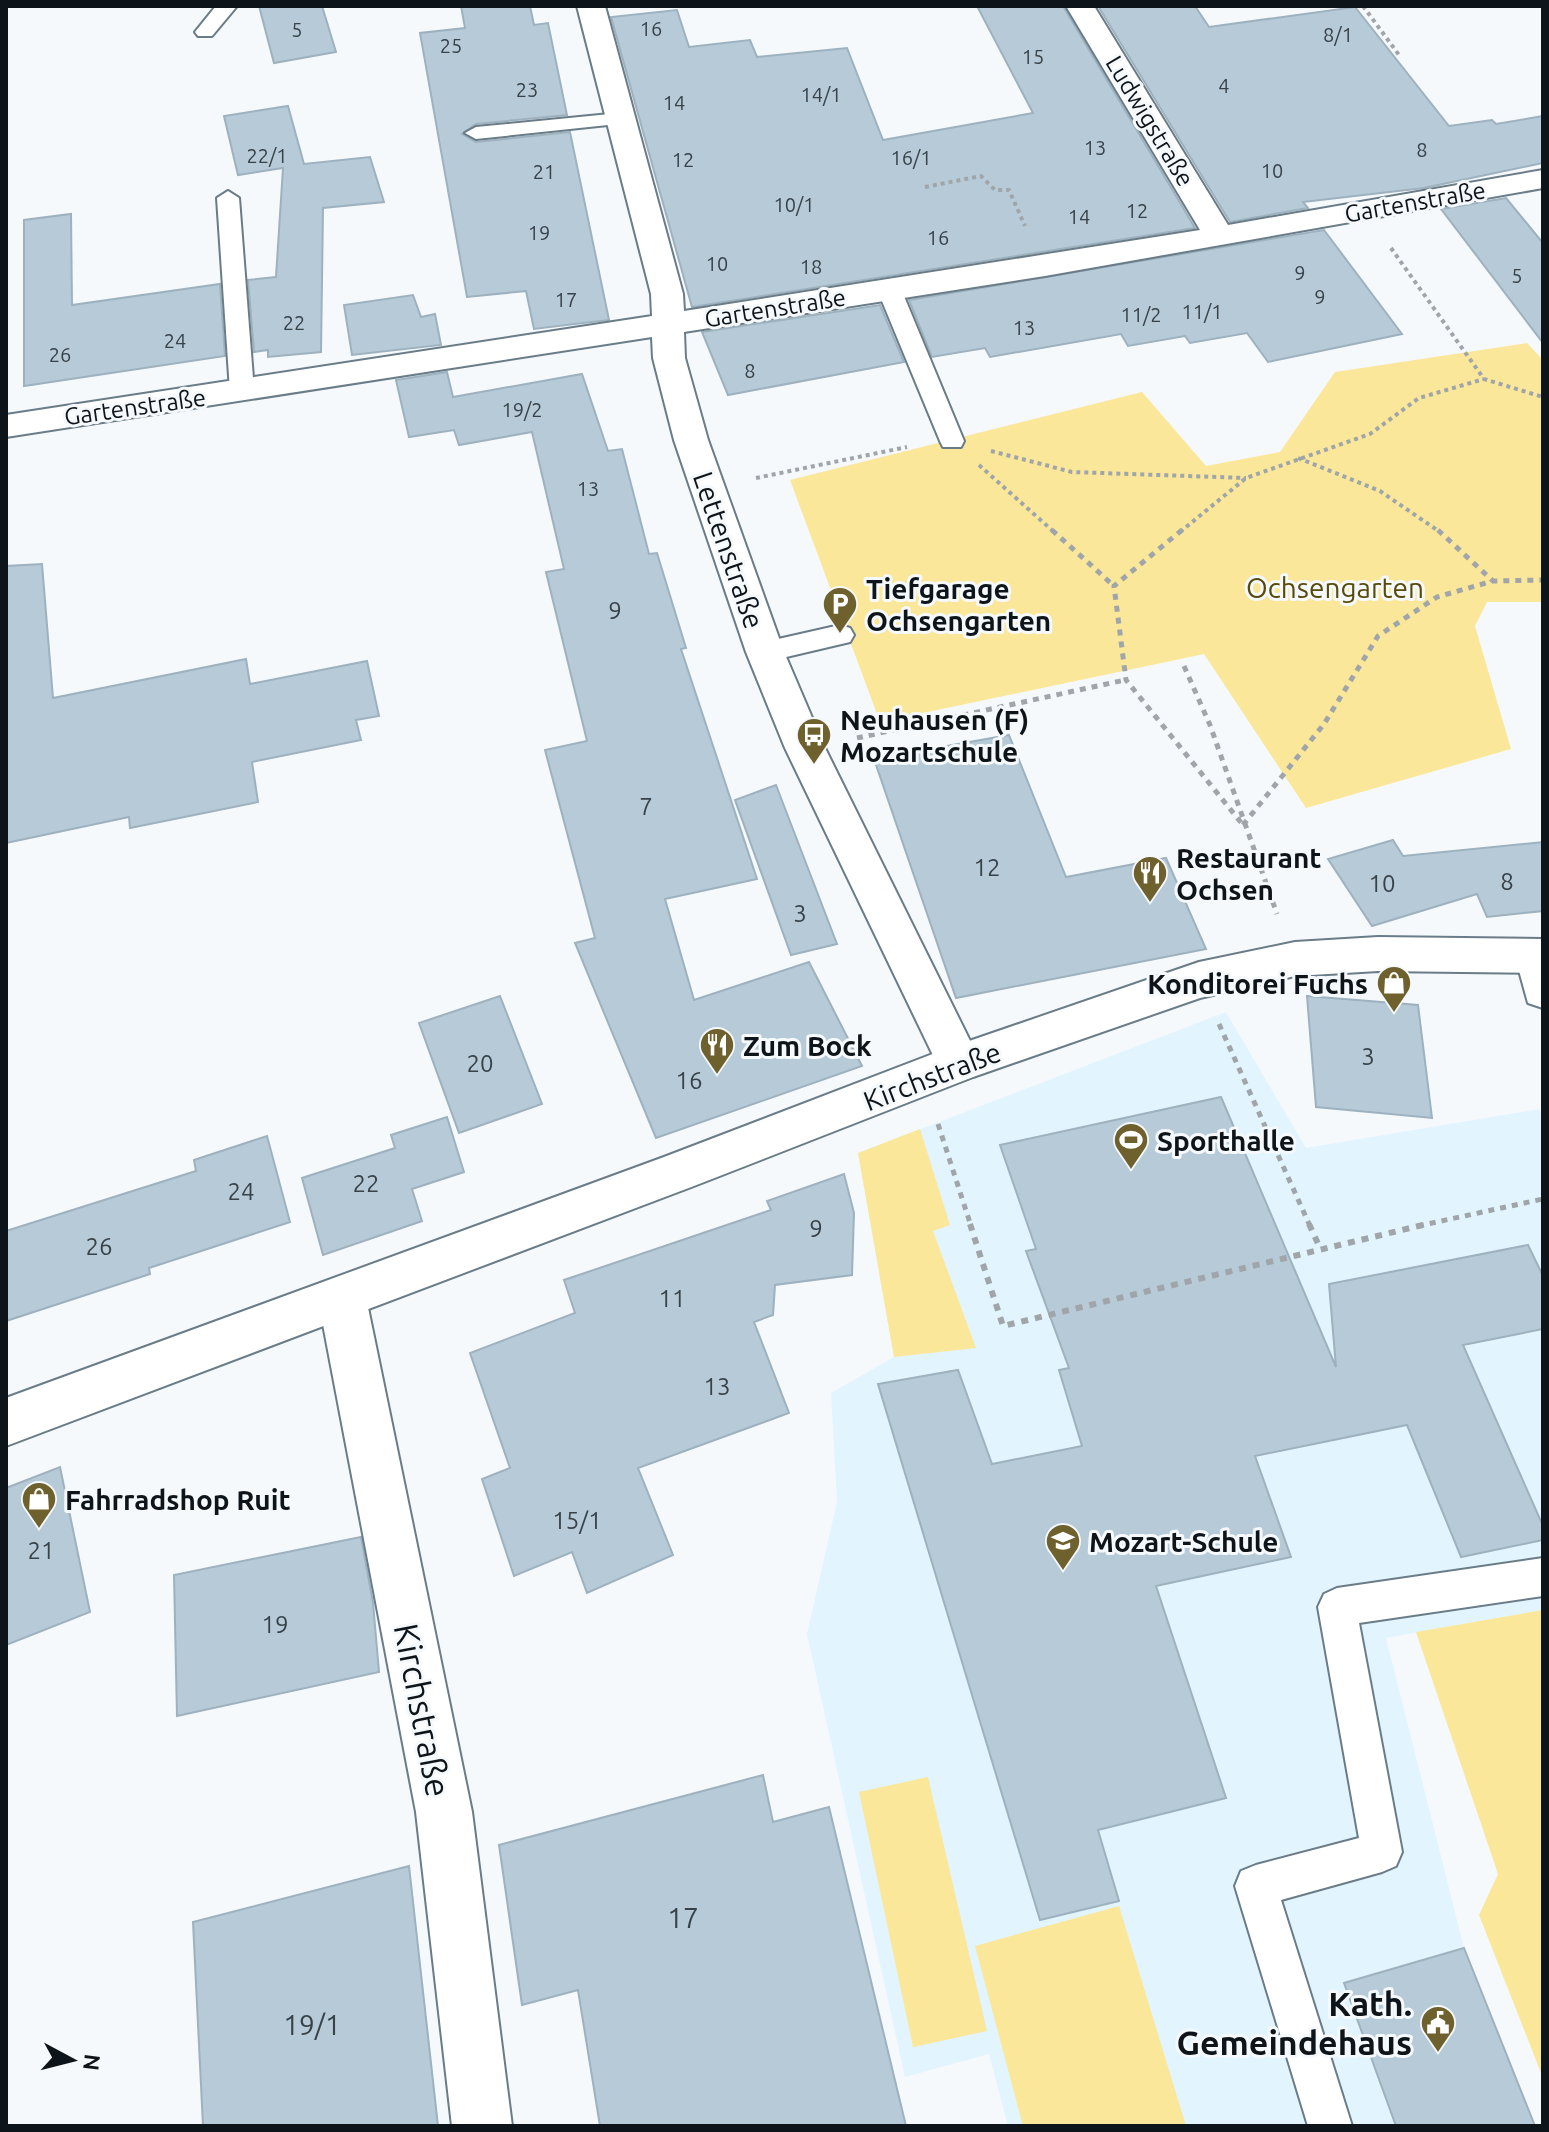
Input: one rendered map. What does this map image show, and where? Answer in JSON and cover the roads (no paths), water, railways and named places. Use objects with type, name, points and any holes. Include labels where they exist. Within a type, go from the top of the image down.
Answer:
[{"type":"street","name":"Lettenstraße","points":[[591,6],[667,294],[669,358],[708,488],[765,652],[942,1071]]},
{"type":"street","name":"Ludwigstraße","points":[[1080,6],[1219,236]]},
{"type":"street","name":"Gartenstraße","points":[[6,426],[1045,266],[1543,179]]},
{"type":"street","name":"Kirchstraße","points":[[6,1422],[942,1071],[1199,980],[1295,959],[1378,954],[1541,967]]},
{"type":"street","name":"Kirchstraße","points":[[342,1298],[444,1812],[482,2126]]},
{"type":"lane","points":[[205,32],[227,6]]},
{"type":"lane","points":[[476,133],[620,119]]},
{"type":"lane","points":[[228,198],[242,391]]},
{"type":"lane","points":[[889,289],[952,441]]},
{"type":"lane","points":[[765,652],[840,635]]},
{"type":"lane","points":[[1330,2126],[1256,1886],[1382,1852],[1337,1607],[1543,1577]]},
{"type":"place","name":"Tiefgarage Ochsengarten","points":[[840,635]]},
{"type":"place","name":"Neuhausen (F) Mozartschule","points":[[814,766]]},
{"type":"place","name":"Restaurant Ochsen","points":[[1150,904]]},
{"type":"place","name":"Konditorei Fuchs","points":[[1394,1014]]},
{"type":"place","name":"Zum Bock","points":[[717,1076]]},
{"type":"place","name":"Sporthalle","points":[[1131,1171]]},
{"type":"place","name":"Fahrradshop Ruit","points":[[39,1530]]},
{"type":"place","name":"Mozart-Schule","points":[[1063,1572]]},
{"type":"place","name":"Kath. Gemeindehaus","points":[[1438,2054]]},
{"type":"park label","name":"Ochsengarten","points":[[1335,587]]}]
